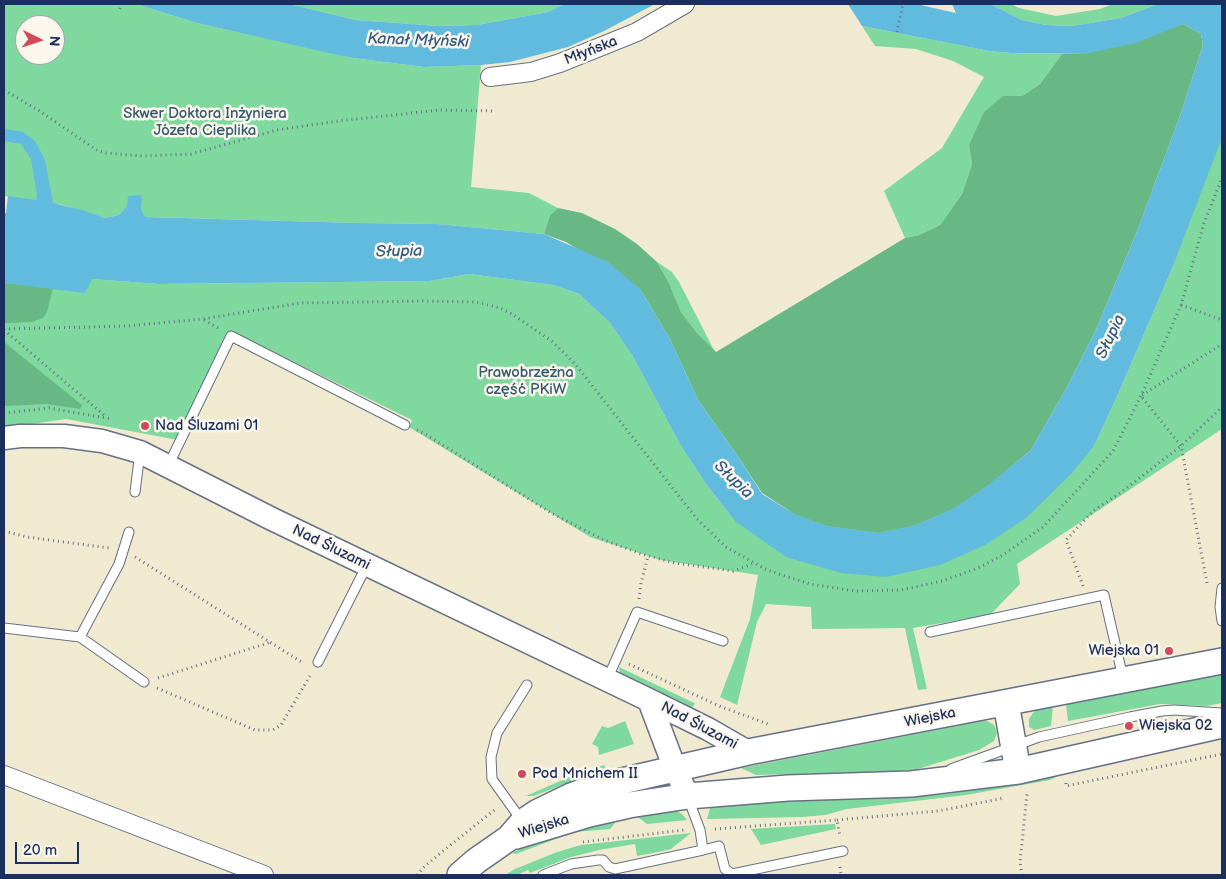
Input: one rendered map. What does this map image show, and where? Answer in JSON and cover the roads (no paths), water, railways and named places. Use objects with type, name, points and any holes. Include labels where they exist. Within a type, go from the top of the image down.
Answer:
[{"type":"main road","name":"Wiejska","points":[[516,830],[538,812],[571,796],[596,787],[748,752],[1222,661]]},
{"type":"main road","points":[[1006,703],[1023,782]]},
{"type":"main road","name":"Wiejska","points":[[516,830],[629,805],[688,796],[788,788],[1023,782],[1222,725]]},
{"type":"main road","points":[[460,875],[516,830]]},
{"type":"street","name":"Młyńska","points":[[490,77],[532,72],[569,60],[638,32],[684,4]]},
{"type":"street","name":"Nad Śluzami","points":[[4,438],[64,436],[102,441],[140,452],[272,519],[708,729],[748,752]]},
{"type":"street","name":"Nad Śluzami","points":[[649,700],[675,769],[688,796]]},
{"type":"street","points":[[4,775],[264,875]]},
{"type":"lane","points":[[168,466],[232,336],[405,425]]},
{"type":"lane","points":[[135,492],[140,452]]},
{"type":"lane","points":[[80,637],[120,564],[129,532]]},
{"type":"lane","points":[[316,665],[367,564]]},
{"type":"lane","points":[[1222,588],[1220,607],[1222,621]]},
{"type":"lane","points":[[930,632],[1104,595],[1123,680]]},
{"type":"lane","points":[[607,680],[637,612],[723,641]]},
{"type":"lane","points":[[4,628],[80,637],[144,682]]},
{"type":"lane","points":[[516,830],[507,800],[492,779],[491,757],[497,734],[527,685]]},
{"type":"lane","points":[[911,784],[1014,746],[1061,732],[1162,711],[1222,713]]},
{"type":"lane","points":[[688,796],[700,830],[703,850]]},
{"type":"lane","points":[[543,875],[571,864],[601,859],[609,867],[615,869],[720,846],[725,869],[732,874],[843,851]]},
{"type":"water","name":"Kanał Młyński","points":[[136,4],[289,4],[356,20],[438,26],[477,25],[548,12],[564,4],[655,4],[604,31],[568,47],[510,62],[424,67],[333,54],[197,23]]},
{"type":"water","name":"Słupia","points":[[848,4],[916,4],[956,13],[952,4],[990,4],[1022,20],[1046,25],[1072,26],[1121,18],[1158,4],[1222,4],[1222,138],[1171,271],[1094,446],[1071,474],[1026,518],[985,545],[940,565],[886,577],[841,573],[786,557],[735,521],[706,484],[681,446],[632,355],[610,323],[579,294],[553,285],[469,274],[430,281],[158,284],[92,279],[85,293],[4,283],[4,213],[6,213],[8,196],[36,200],[37,195],[31,159],[21,144],[4,141],[4,129],[23,132],[35,141],[45,160],[53,203],[105,218],[119,215],[127,206],[128,196],[142,195],[141,208],[146,217],[437,224],[544,234],[608,262],[640,289],[670,339],[698,400],[762,494],[796,515],[827,526],[879,533],[916,525],[953,509],[991,483],[1031,450],[1067,387],[1095,332],[1136,234],[1180,116],[1203,45],[1201,34],[1183,24],[1136,43],[1084,54],[989,51],[862,26]]},
{"type":"place","name":"Nad Śluzami 01","points":[[145,426]]},
{"type":"place","name":"Wiejska 01","points":[[1169,651]]},
{"type":"place","name":"Wiejska 02","points":[[1129,726]]},
{"type":"place","name":"Pod Mnichem II","points":[[522,774]]},
{"type":"park label","name":"Skwer Doktora Inżyniera Józefa Cieplika","points":[[205,122]]},
{"type":"park label","name":"Prawobrzeżna część PKiW","points":[[526,382]]}]
